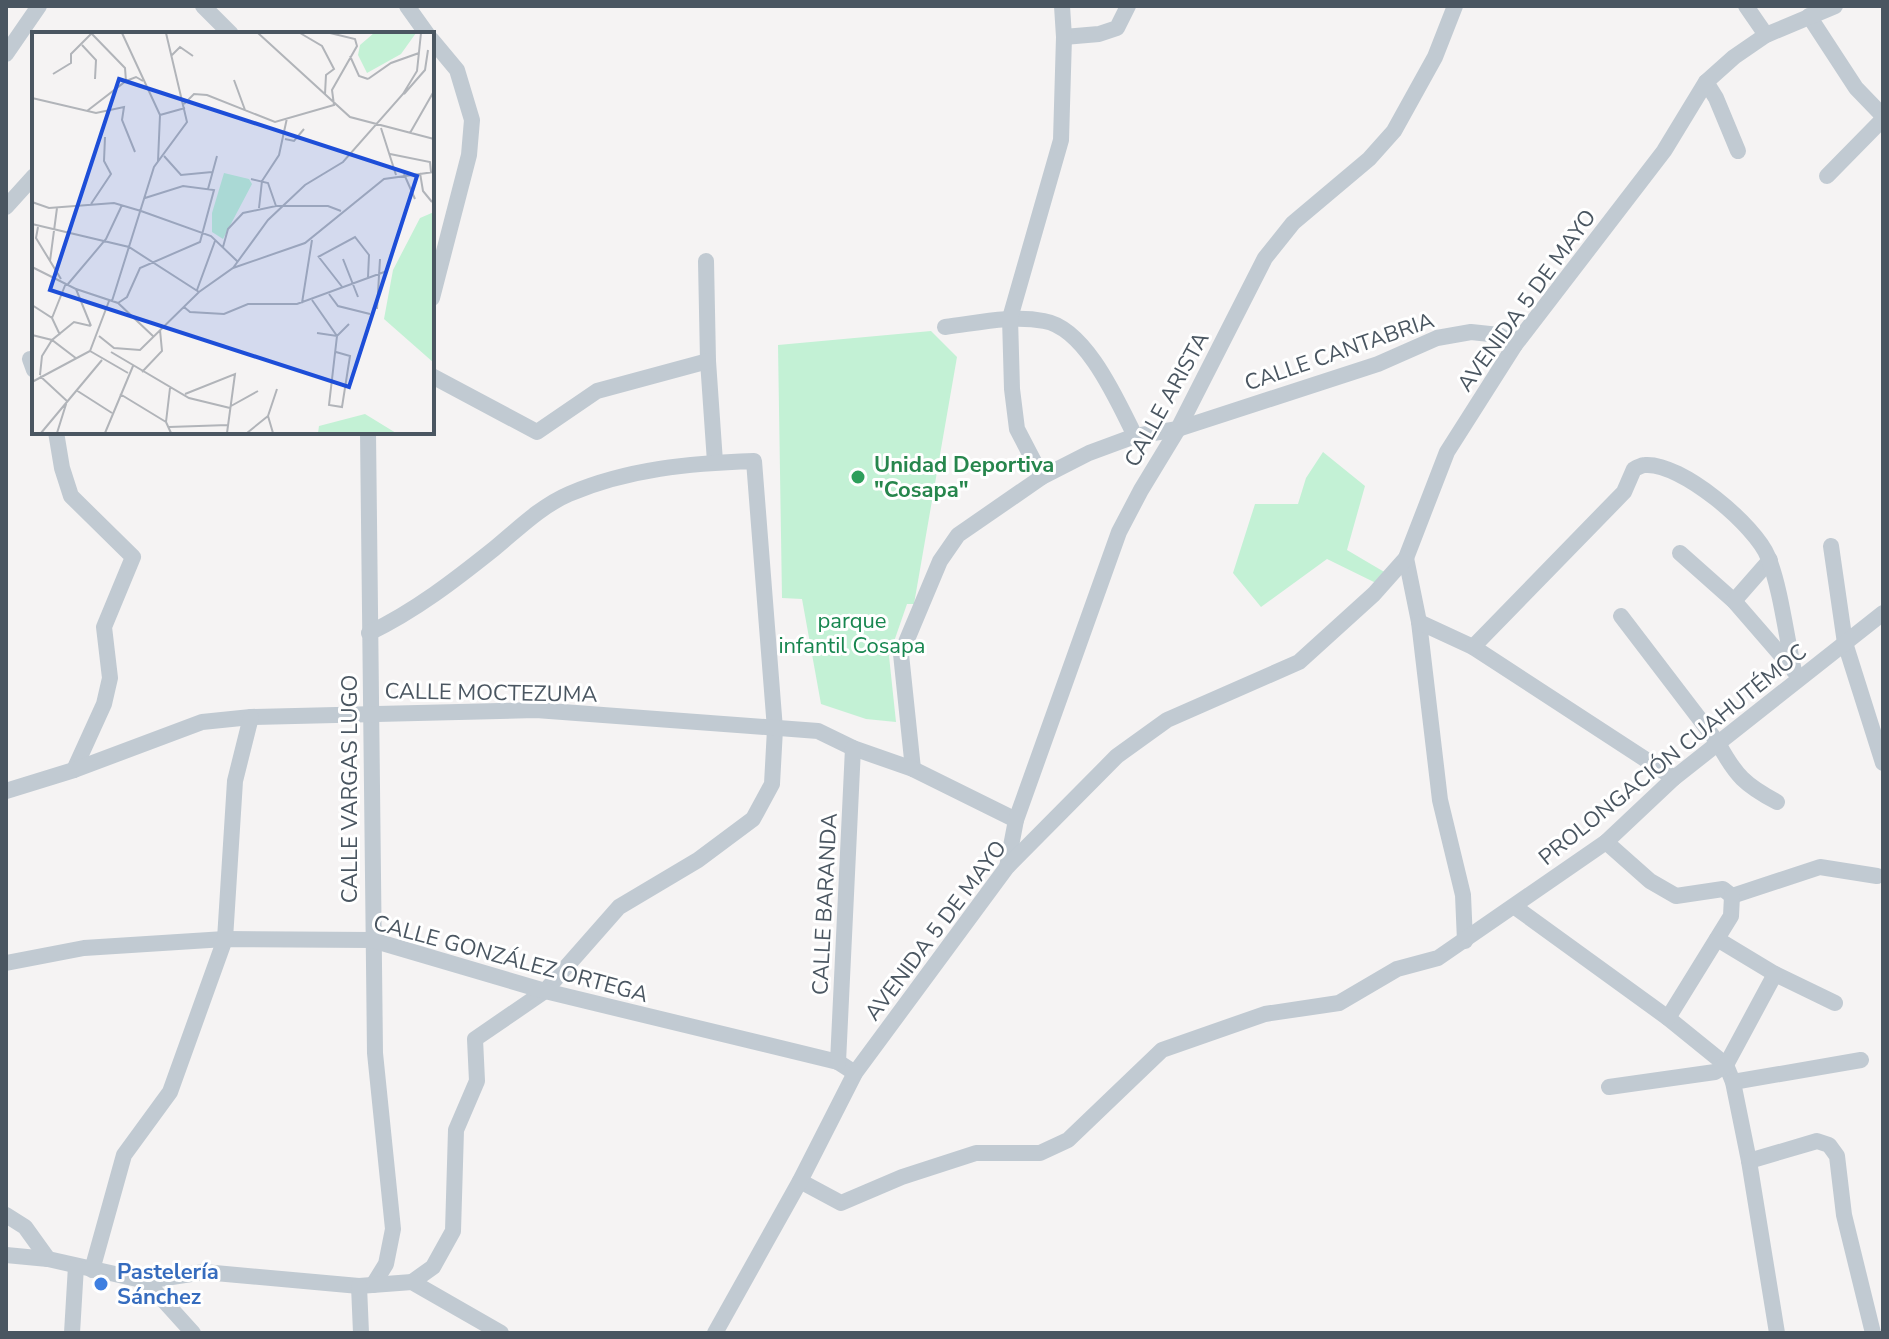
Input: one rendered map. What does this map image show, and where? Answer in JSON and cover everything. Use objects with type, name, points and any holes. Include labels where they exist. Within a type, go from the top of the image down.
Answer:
[{"type":"street","points":[[6,54],[39,6]]},
{"type":"street","points":[[203,6],[229,32]]},
{"type":"street","points":[[407,6],[425,32]]},
{"type":"street","points":[[422,6],[428,32]]},
{"type":"street","points":[[1042,477],[1017,429],[1012,389],[1010,318],[1061,140],[1062,6]]},
{"type":"street","points":[[1064,37],[1099,34],[1117,28],[1128,6]]},
{"type":"street","name":"CALLE ARISTA","points":[[1007,867],[1016,820],[1119,532],[1178,429],[1265,258],[1293,223],[1369,159],[1394,131],[1435,57],[1455,6]]},
{"type":"street","points":[[1746,6],[1766,35]]},
{"type":"street","name":"AVENIDA 5 DE MAYO","points":[[715,1333],[800,1181],[855,1073],[1007,867],[1117,756],[1167,720],[1299,662],[1374,594],[1406,558],[1447,452],[1515,345],[1664,151],[1706,82],[1734,57],[1766,35],[1835,6]]},
{"type":"street","points":[[1809,16],[1856,88],[1883,118],[1827,176]]},
{"type":"street","points":[[434,44],[457,70],[472,120],[469,155],[434,290]]},
{"type":"street","points":[[1706,82],[1738,151]]},
{"type":"street","points":[[6,207],[32,178]]},
{"type":"street","points":[[706,261],[708,361],[715,462]]},
{"type":"street","points":[[945,327],[1010,318],[1048,321],[1075,339],[1102,371],[1135,436]]},
{"type":"street","name":"CALLE CANTABRIA","points":[[913,769],[901,654],[940,561],[958,535],[1042,477],[1089,453],[1135,436],[1178,429],[1378,364],[1437,338],[1471,332],[1499,335],[1515,345]]},
{"type":"street","points":[[434,377],[537,432],[597,391],[708,361]]},
{"type":"street","points":[[56,434],[71,496],[133,557],[104,627],[110,678],[104,704],[74,770]]},
{"type":"street","name":"CALLE VARGAS LUGO","points":[[366,1286],[386,1264],[393,1229],[375,1053],[368,434]]},
{"type":"street","points":[[6,1255],[48,1259],[146,1281],[204,1272],[366,1286],[412,1282],[433,1267],[453,1231],[456,1130],[477,1081],[475,1039],[545,991],[619,907],[698,860],[753,819],[772,784],[775,729],[754,461],[715,462],[644,471],[568,495],[539,513],[440,592],[369,633]]},
{"type":"street","points":[[1473,647],[1624,492],[1634,469],[1645,465],[1671,471],[1705,488],[1761,542],[1770,560],[1797,674]]},
{"type":"street","points":[[1831,546],[1845,643],[1883,763]]},
{"type":"street","points":[[1680,553],[1734,601],[1797,674]]},
{"type":"street","points":[[1406,558],[1419,622],[1440,800],[1463,895],[1465,941]]},
{"type":"street","points":[[1734,601],[1770,560]]},
{"type":"street","name":"PROLONGACIÓN CUAHUTÉMOC","points":[[800,1181],[841,1203],[902,1177],[976,1153],[1040,1153],[1068,1140],[1162,1050],[1265,1014],[1339,1003],[1397,969],[1438,958],[1606,842],[1674,778],[1797,674],[1845,643],[1883,613]]},
{"type":"street","points":[[1621,616],[1718,743],[1730,765],[1749,787],[1777,802]]},
{"type":"street","points":[[1419,622],[1473,647],[1674,778]]},
{"type":"street","name":"CALLE MOCTEZUMA","points":[[6,791],[74,770],[202,722],[251,717],[536,710],[818,731],[853,748],[913,769],[1016,820]]},
{"type":"street","points":[[72,1333],[84,1268],[124,1155],[170,1092],[225,939],[235,781],[251,717]]},
{"type":"street","name":"CALLE BARANDA","points":[[838,1062],[853,748]]},
{"type":"street","points":[[1606,842],[1650,881],[1676,896],[1723,889],[1732,896]]},
{"type":"street","points":[[1732,896],[1820,867],[1877,876]]},
{"type":"street","points":[[1668,1018],[1731,916],[1732,896]]},
{"type":"street","points":[[1515,907],[1668,1018],[1726,1065],[1733,1082],[1749,1161],[1777,1333]]},
{"type":"street","name":"CALLE GONZÁLEZ ORTEGA","points":[[6,963],[84,948],[225,939],[372,940],[545,991],[838,1062],[855,1073]]},
{"type":"street","points":[[1717,939],[1775,974],[1835,1003]]},
{"type":"street","points":[[1609,1087],[1715,1072],[1726,1065],[1775,974]]},
{"type":"street","points":[[1733,1082],[1861,1060]]},
{"type":"street","points":[[1749,1161],[1817,1141],[1829,1145],[1837,1156],[1844,1215],[1873,1333]]},
{"type":"street","points":[[6,1215],[25,1227],[48,1259]]},
{"type":"street","points":[[146,1281],[193,1333]]},
{"type":"street","points":[[412,1282],[501,1333]]},
{"type":"street","points":[[361,1333],[366,1286]]},
{"type":"green space","name":"Unidad Deportiva \"Cosapa\"","points":[[931,331],[957,357],[914,604],[907,604],[889,656],[896,722],[866,719],[821,704],[802,599],[782,598],[778,345]]},
{"type":"green space","points":[[1323,452],[1365,486],[1347,550],[1386,573],[1378,584],[1327,559],[1261,607],[1233,573],[1255,504],[1298,504],[1306,478]]},
{"type":"place","name":"Unidad Deportiva \"Cosapa\"","points":[[858,477]]},
{"type":"place","name":"Pastelería Sánchez","points":[[101,1284]]},
{"type":"park label","name":"parque infantil Cosapa","points":[[852,632]]}]
